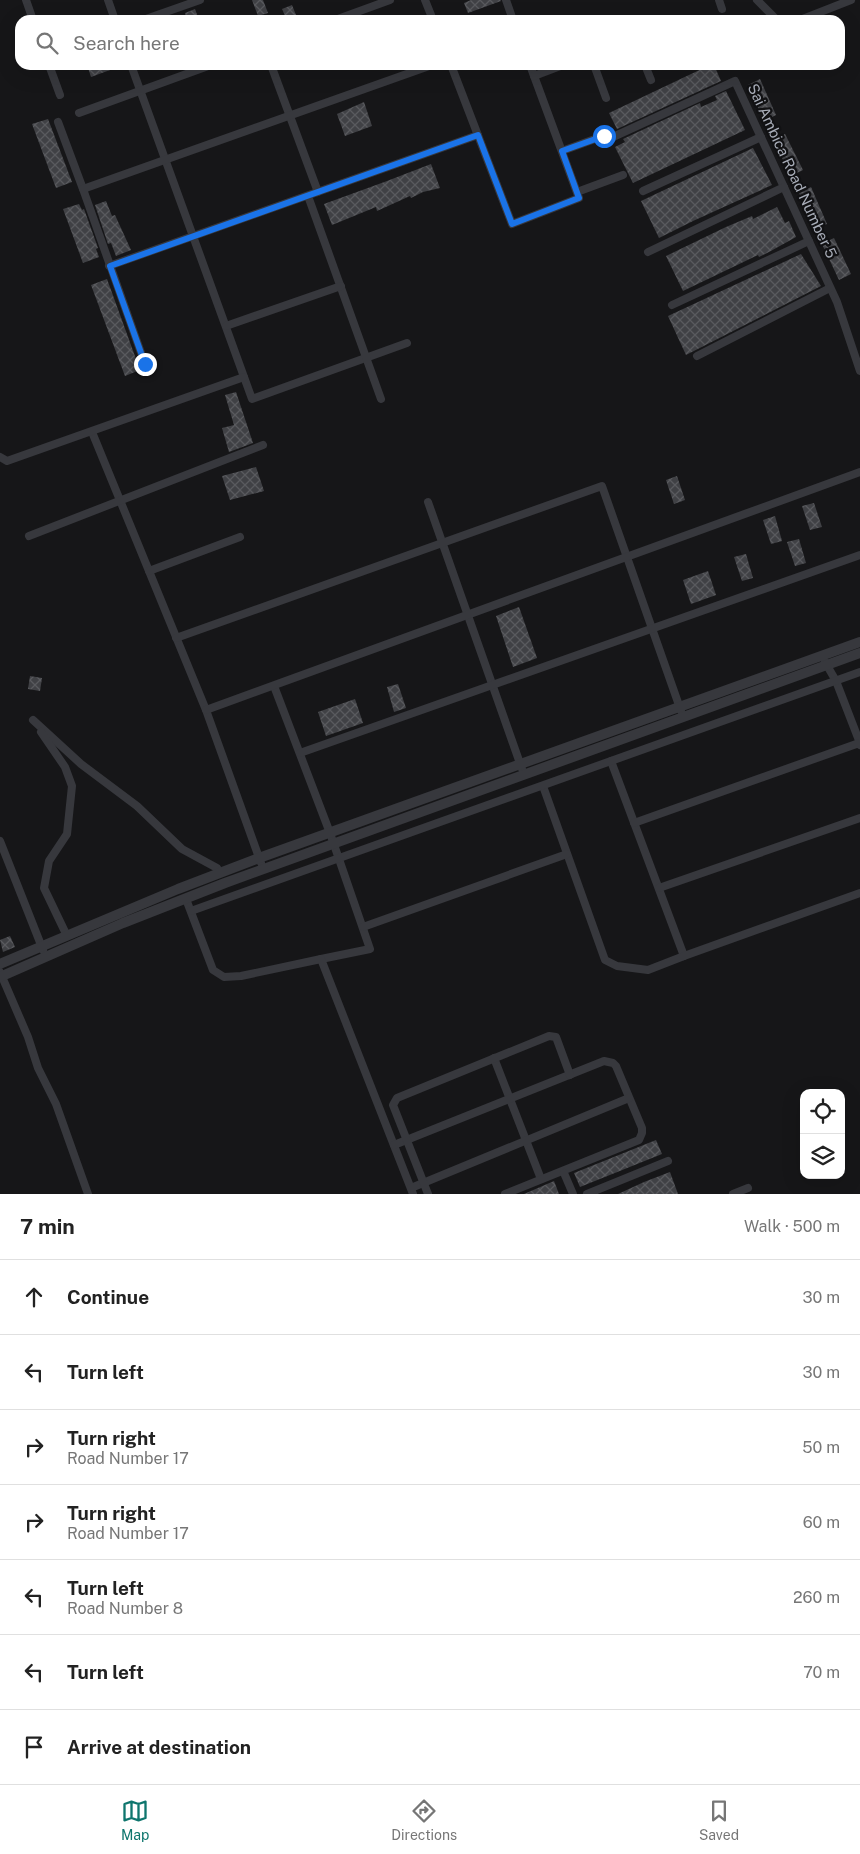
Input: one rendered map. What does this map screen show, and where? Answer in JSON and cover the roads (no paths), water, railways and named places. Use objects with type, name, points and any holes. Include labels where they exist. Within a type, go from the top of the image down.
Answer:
[{"type":"street","points":[[26,0],[31,15]]},
{"type":"street","points":[[108,0],[113,15]]},
{"type":"street","points":[[157,15],[200,0]]},
{"type":"street","points":[[349,15],[390,0]]},
{"type":"street","points":[[425,0],[431,15]]},
{"type":"street","points":[[506,0],[511,15]]},
{"type":"street","points":[[719,0],[722,8]]},
{"type":"street","points":[[757,0],[772,15]]},
{"type":"street","points":[[813,15],[851,0]]},
{"type":"street","points":[[52,70],[60,95]]},
{"type":"street","points":[[133,70],[252,399],[407,344]]},
{"type":"street","points":[[79,114],[198,70]]},
{"type":"street","points":[[273,70],[318,192]]},
{"type":"street","points":[[83,189],[165,158],[418,70]]},
{"type":"street","points":[[452,70],[512,224],[623,174]]},
{"type":"street","points":[[532,70],[578,195]]},
{"type":"street","points":[[534,76],[549,70]]},
{"type":"street","points":[[596,70],[606,98]]},
{"type":"street","points":[[647,70],[651,80]]},
{"type":"street","name":"Sai Ambica Road Number 5","points":[[613,137],[735,81],[837,302],[860,371]]},
{"type":"street","points":[[58,122],[145,364]]},
{"type":"street","points":[[110,266],[478,135]]},
{"type":"street","points":[[562,151],[604,136]]},
{"type":"street","points":[[643,191],[761,137]]},
{"type":"street","points":[[648,252],[784,187]]},
{"type":"street","points":[[308,196],[381,399]]},
{"type":"street","points":[[672,305],[809,241]]},
{"type":"street","points":[[226,326],[341,286]]},
{"type":"street","points":[[697,356],[830,288]]},
{"type":"street","points":[[0,457],[7,461],[244,377]]},
{"type":"street","points":[[92,432],[206,710],[264,870]]},
{"type":"street","points":[[30,536],[120,499],[263,445]]},
{"type":"street","points":[[206,710],[860,472]]},
{"type":"street","points":[[176,638],[602,486],[681,711]]},
{"type":"street","points":[[428,502],[522,769]]},
{"type":"street","points":[[150,571],[240,537]]},
{"type":"street","points":[[300,753],[860,554]]},
{"type":"street","points":[[0,964],[260,858],[522,769],[824,660],[860,642]]},
{"type":"street","points":[[824,660],[860,653]]},
{"type":"street","points":[[634,823],[860,744],[836,681],[824,660]]},
{"type":"street","points":[[191,911],[860,672]]},
{"type":"street","points":[[186,899],[214,970],[224,977],[241,976],[370,949],[332,845],[330,833],[274,686]]},
{"type":"street","points":[[67,936],[44,888],[49,860],[67,834],[72,786],[66,767],[33,720],[80,764],[137,806],[182,849],[217,868],[225,884]]},
{"type":"street","points":[[611,761],[684,956]]},
{"type":"street","points":[[88,1194],[56,1104],[38,1068],[28,1037],[1,975],[123,923],[332,845],[522,769]]},
{"type":"street","points":[[543,786],[605,960],[617,966],[648,970],[860,893]]},
{"type":"street","points":[[659,888],[860,818]]},
{"type":"street","points":[[0,841],[46,957]]},
{"type":"street","points":[[363,928],[567,854]]},
{"type":"street","points":[[321,959],[412,1191],[423,1183],[629,1098]]},
{"type":"street","points":[[428,1194],[393,1105],[397,1098],[549,1036],[556,1037],[570,1075]]},
{"type":"street","points":[[494,1058],[541,1179]]},
{"type":"street","points":[[394,1144],[604,1062],[613,1063],[616,1066],[642,1128],[639,1140],[505,1194]]},
{"type":"street","points":[[588,1194],[668,1161]]},
{"type":"street","points":[[564,1173],[573,1194]]},
{"type":"street","points":[[733,1194],[748,1188]]}]
